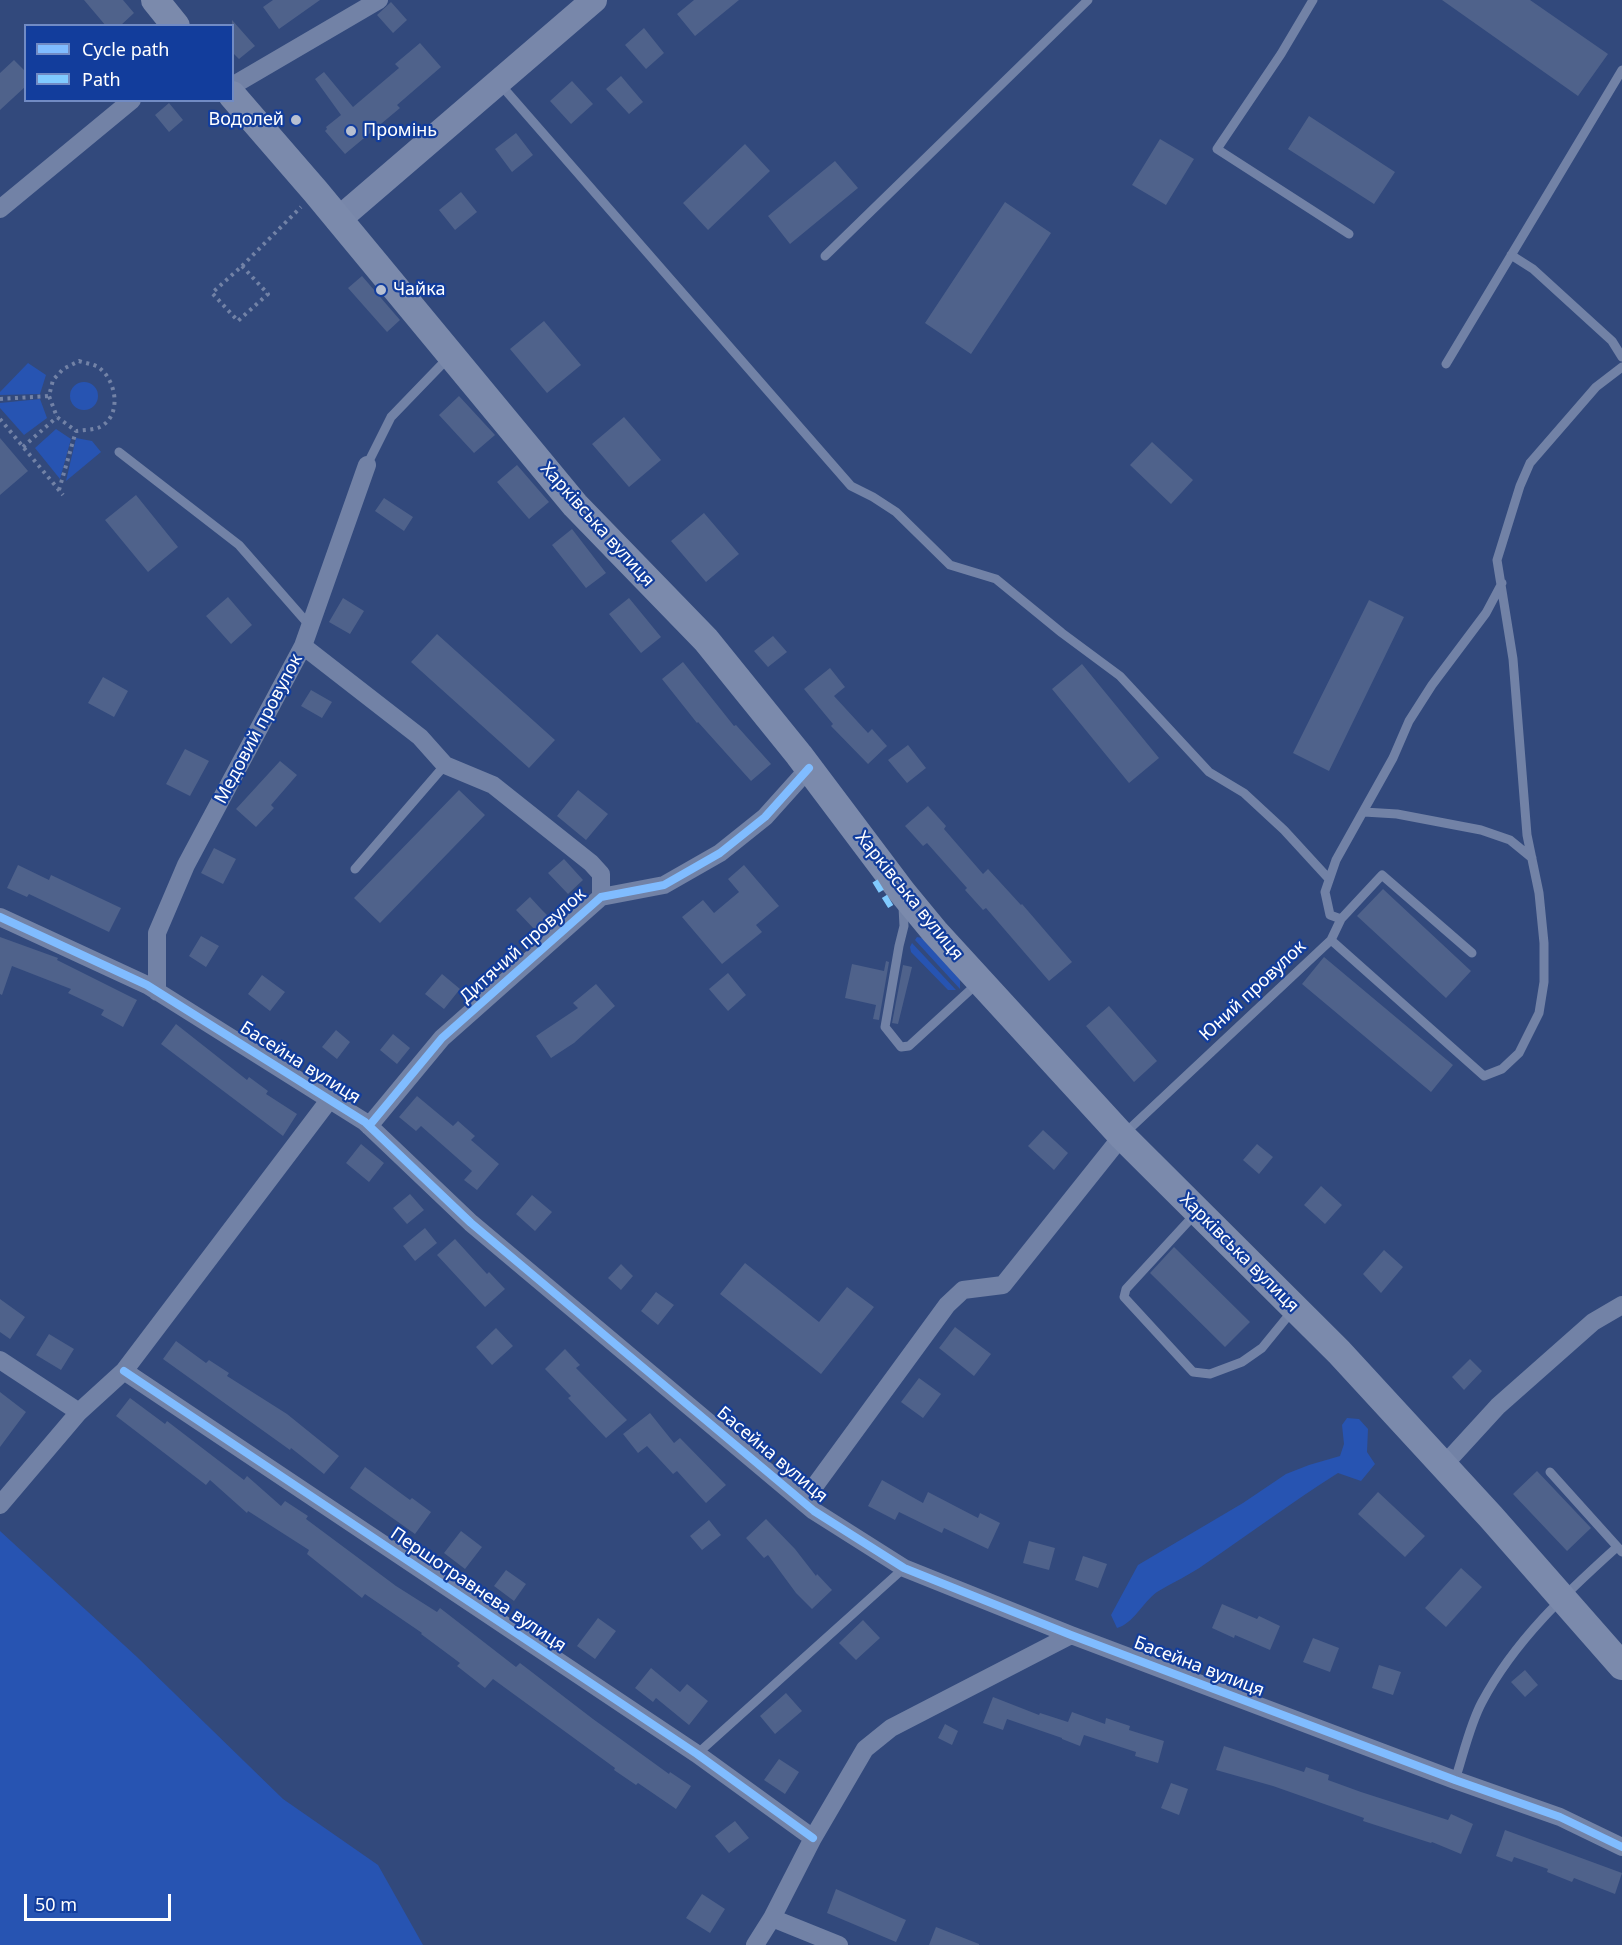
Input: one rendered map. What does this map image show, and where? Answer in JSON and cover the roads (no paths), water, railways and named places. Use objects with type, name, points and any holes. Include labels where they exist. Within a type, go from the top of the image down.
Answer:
[{"type":"main road","points":[[155,0],[174,24]]},
{"type":"main road","name":"Харківська вулиця","points":[[234,97],[316,192],[575,505],[706,640],[809,768],[902,892],[980,981],[1122,1136],[1339,1352],[1491,1517],[1622,1666]]},
{"type":"street","points":[[234,85],[379,0]]},
{"type":"street","points":[[338,220],[594,0]]},
{"type":"street","points":[[0,209],[130,102]]},
{"type":"street","name":"Медовий провулок","points":[[158,992],[157,933],[186,865],[303,646],[367,465]]},
{"type":"street","points":[[303,646],[420,737],[445,765],[493,785],[591,863],[601,874],[601,897]]},
{"type":"street","name":"Дитячий провулок","points":[[369,1126],[442,1038],[601,897],[664,885],[720,853],[765,817],[809,768]]},
{"type":"street","name":"Басейна вулиця","points":[[0,917],[158,992],[330,1099],[369,1126],[471,1223],[803,1502],[904,1568],[1071,1635],[1455,1780],[1560,1817],[1622,1847]]},
{"type":"street","points":[[0,1505],[79,1412],[124,1371],[330,1099]]},
{"type":"street","points":[[803,1502],[947,1305],[963,1290],[1003,1285],[1122,1136]]},
{"type":"street","points":[[1443,1466],[1498,1406],[1593,1322],[1622,1305]]},
{"type":"street","points":[[0,1360],[79,1412]]},
{"type":"street","name":"Першотравнева вулиця","points":[[124,1371],[697,1754],[813,1838]]},
{"type":"street","points":[[755,1945],[772,1918],[813,1838],[866,1749],[891,1728],[1071,1635]]},
{"type":"street","points":[[772,1918],[839,1945]]},
{"type":"lane","points":[[825,256],[1088,0]]},
{"type":"lane","points":[[1313,0],[1281,54],[1217,149],[1349,234]]},
{"type":"lane","points":[[1446,364],[1622,70]]},
{"type":"lane","points":[[498,82],[851,486],[896,512],[950,565],[996,579],[1062,633],[1120,676],[1209,772],[1244,793],[1284,830],[1329,879]]},
{"type":"lane","points":[[1511,255],[1542,276],[1612,341],[1622,357]]},
{"type":"lane","points":[[367,465],[391,417],[452,355]]},
{"type":"lane","points":[[1532,858],[1527,835],[1513,659],[1497,560],[1520,486],[1530,464],[1596,387],[1622,367]]},
{"type":"lane","points":[[119,452],[239,544],[310,626]]},
{"type":"lane","points":[[1341,919],[1330,915],[1325,892],[1336,860],[1393,758],[1409,721],[1432,685],[1486,613],[1502,583]]},
{"type":"lane","points":[[355,869],[445,765]]},
{"type":"lane","points":[[1364,812],[1397,814],[1481,830],[1510,840],[1532,858]]},
{"type":"lane","name":"Юний провулок","points":[[1122,1136],[1331,940],[1484,1076],[1502,1069],[1519,1053],[1539,1013],[1544,982],[1544,943],[1539,894],[1532,858]]},
{"type":"lane","points":[[1331,940],[1341,919],[1382,875],[1472,953]]},
{"type":"lane","points":[[902,892],[904,926],[885,1027],[901,1047],[909,1046],[980,981]]},
{"type":"lane","points":[[1197,1211],[1126,1289],[1124,1297],[1193,1371],[1210,1374],[1242,1362],[1262,1348],[1294,1308]]},
{"type":"lane","points":[[1455,1780],[1481,1704],[1509,1658],[1561,1597],[1620,1549],[1550,1472]]},
{"type":"lane","points":[[697,1754],[904,1568]]},
{"type":"place","name":"Водолей","points":[[296,120]]},
{"type":"place","name":"Промінь","points":[[351,131]]},
{"type":"place","name":"Чайка","points":[[381,290]]}]
